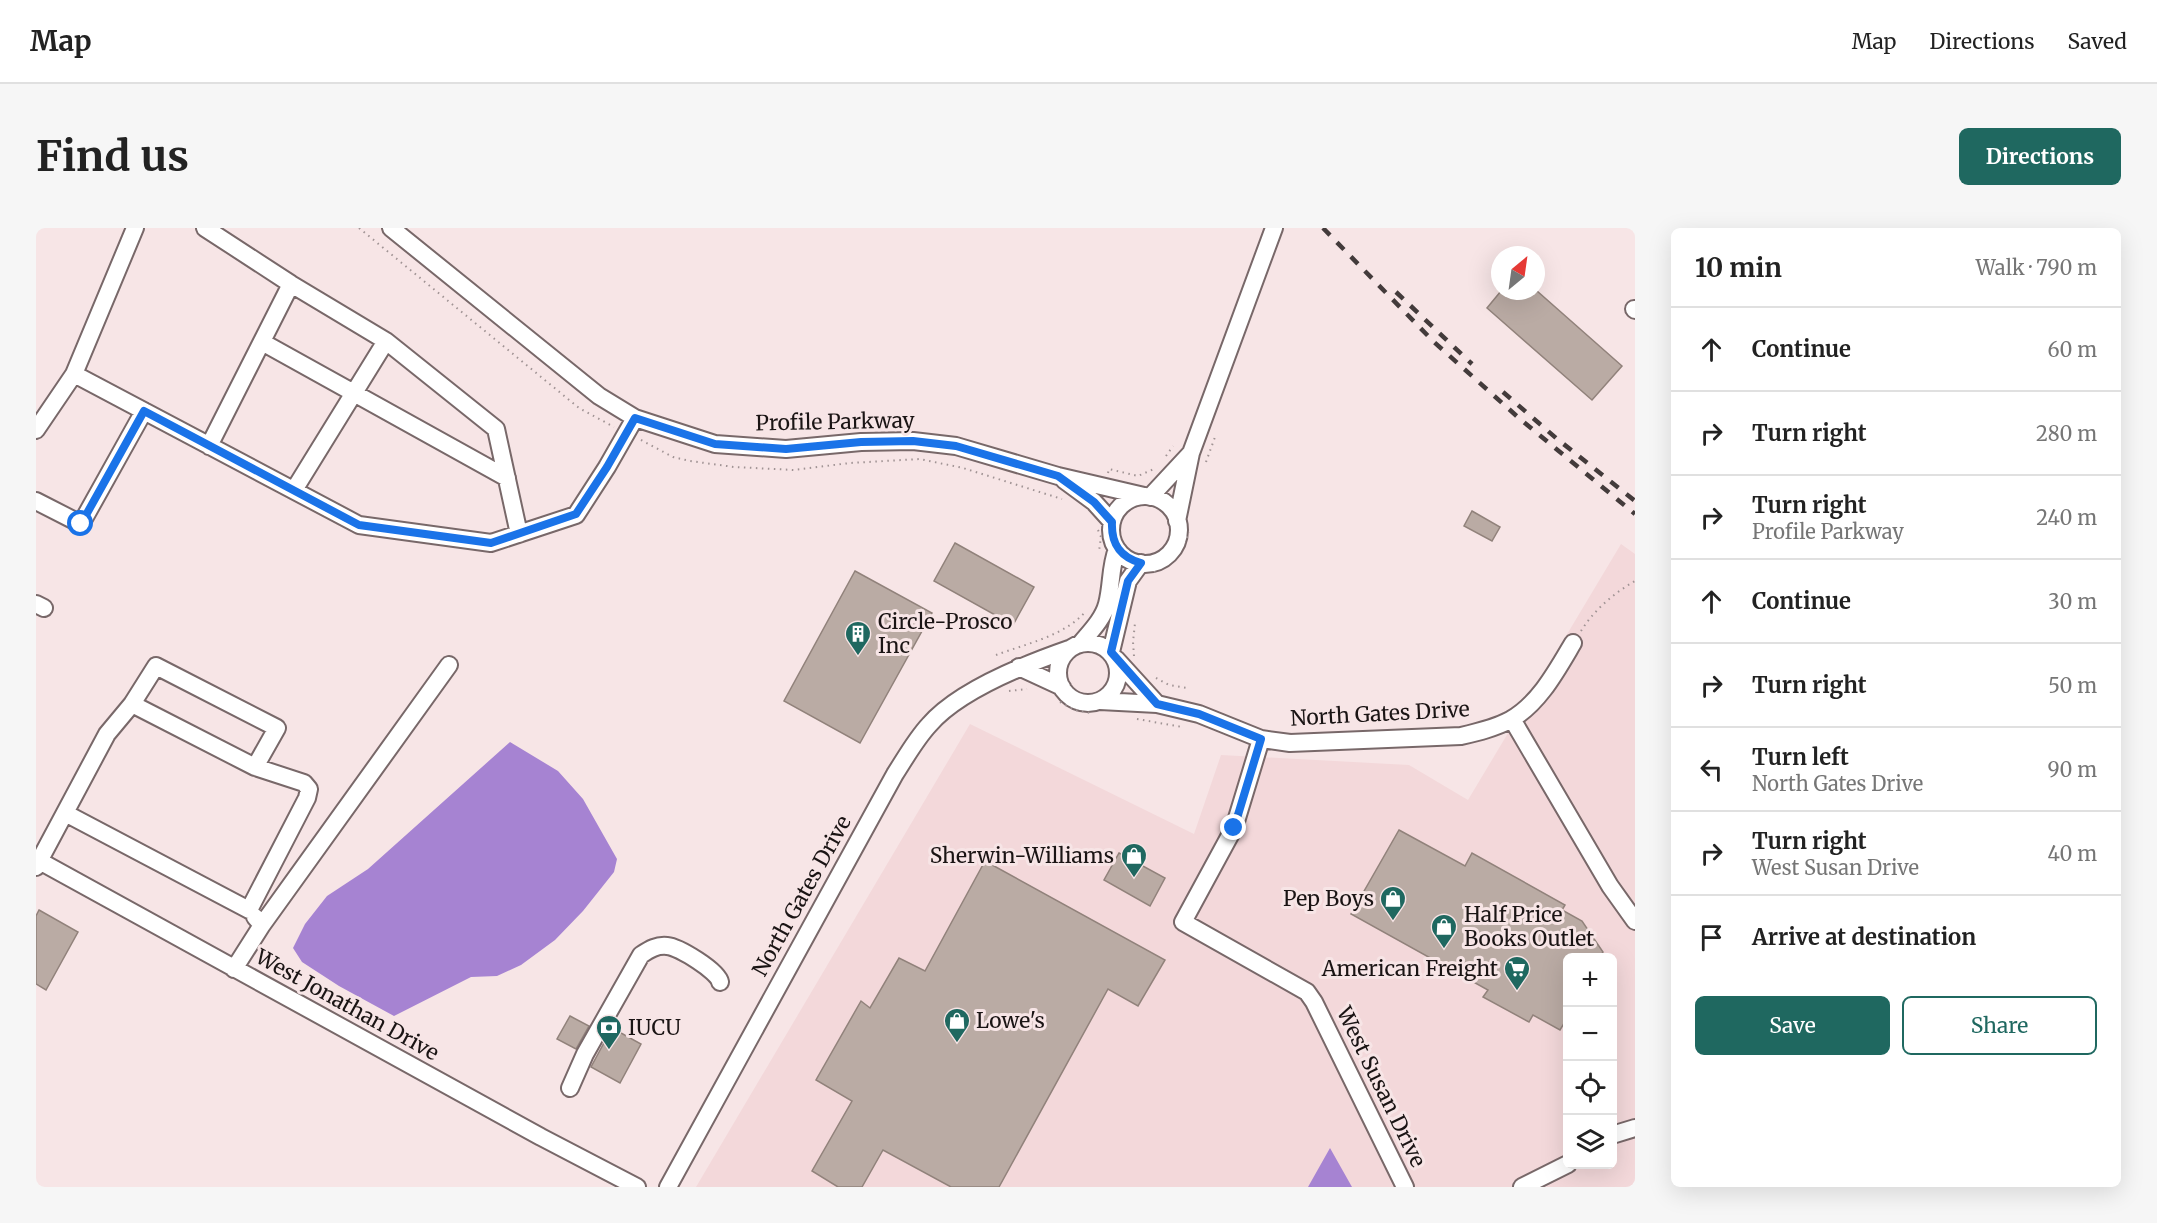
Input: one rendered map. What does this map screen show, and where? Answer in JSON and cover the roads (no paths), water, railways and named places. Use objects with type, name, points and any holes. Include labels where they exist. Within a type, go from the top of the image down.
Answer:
[{"type":"street","points":[[36,430],[74,374],[135,228]]},
{"type":"street","points":[[204,228],[386,341],[496,429],[519,534]]},
{"type":"street","name":"Profile Parkway","points":[[391,228],[566,371],[599,396],[635,418],[715,444],[786,449],[861,442],[913,441],[956,446],[1058,476],[1147,496]]},
{"type":"street","points":[[1019,667],[1058,693],[1099,707],[1115,688],[1119,668],[1113,655],[1128,581],[1152,563],[1162,559],[1176,542],[1183,524],[1191,453],[1274,228]]},
{"type":"street","points":[[209,446],[291,284]]},
{"type":"street","points":[[294,490],[386,341]]},
{"type":"street","points":[[262,342],[507,478]]},
{"type":"street","points":[[74,374],[359,525],[491,543],[576,514],[635,418]]},
{"type":"street","points":[[36,501],[81,524],[144,411]]},
{"type":"street","points":[[1147,496],[1191,453]]},
{"type":"street","name":"Profile Parkway","points":[[1058,476],[1094,502],[1104,523]]},
{"type":"street","points":[[1147,568],[1130,560],[1117,549],[1104,523],[1123,503],[1133,498],[1147,496],[1165,503],[1183,524]]},
{"type":"street","points":[[1058,693],[1059,663],[1101,618],[1107,604],[1112,563],[1117,549]]},
{"type":"street","name":"North Gates Drive","points":[[1099,707],[1157,704],[1199,714],[1261,739],[1290,743],[1461,736],[1484,731],[1512,719],[1530,704],[1550,680],[1573,643]]},
{"type":"street","points":[[1075,646],[1097,644],[1113,655],[1157,704]]},
{"type":"street","name":"North Gates Drive","points":[[668,1187],[895,774],[930,723],[952,705],[1019,667],[1075,646]]},
{"type":"street","points":[[234,969],[261,926],[449,665]]},
{"type":"street","points":[[37,863],[107,734],[132,704],[156,666],[277,728],[255,767]]},
{"type":"street","points":[[132,704],[255,767],[304,783],[309,789],[307,798],[249,910]]},
{"type":"street","points":[[1512,719],[1610,886],[1635,921]]},
{"type":"street","name":"West Susan Drive","points":[[1261,739],[1234,828],[1183,922],[1307,992],[1405,1187]]},
{"type":"street","points":[[65,813],[249,910],[261,926]]},
{"type":"street","name":"West Jonathan Drive","points":[[37,863],[530,1132],[637,1187]]},
{"type":"street","points":[[570,1088],[585,1054],[641,955],[653,947],[669,946],[712,970],[719,976],[720,982]]},
{"type":"street","points":[[1617,1133],[1635,1128]]},
{"type":"street","points":[[1522,1187],[1563,1166]]},
{"type":"railway","points":[[1323,228],[1434,342],[1520,419],[1635,514]]},
{"type":"railway","points":[[1396,292],[1472,364]]},
{"type":"railway","points":[[1503,392],[1635,501]]},
{"type":"place","name":"Circle-Prosco Inc","points":[[858,657]]},
{"type":"place","name":"Sherwin-Williams","points":[[1134,879]]},
{"type":"place","name":"Pep Boys","points":[[1393,922]]},
{"type":"place","name":"Half Price Books Outlet","points":[[1444,950]]},
{"type":"place","name":"American Freight","points":[[1517,992]]},
{"type":"place","name":"Lowe's","points":[[957,1044]]},
{"type":"place","name":"IUCU","points":[[609,1051]]}]
